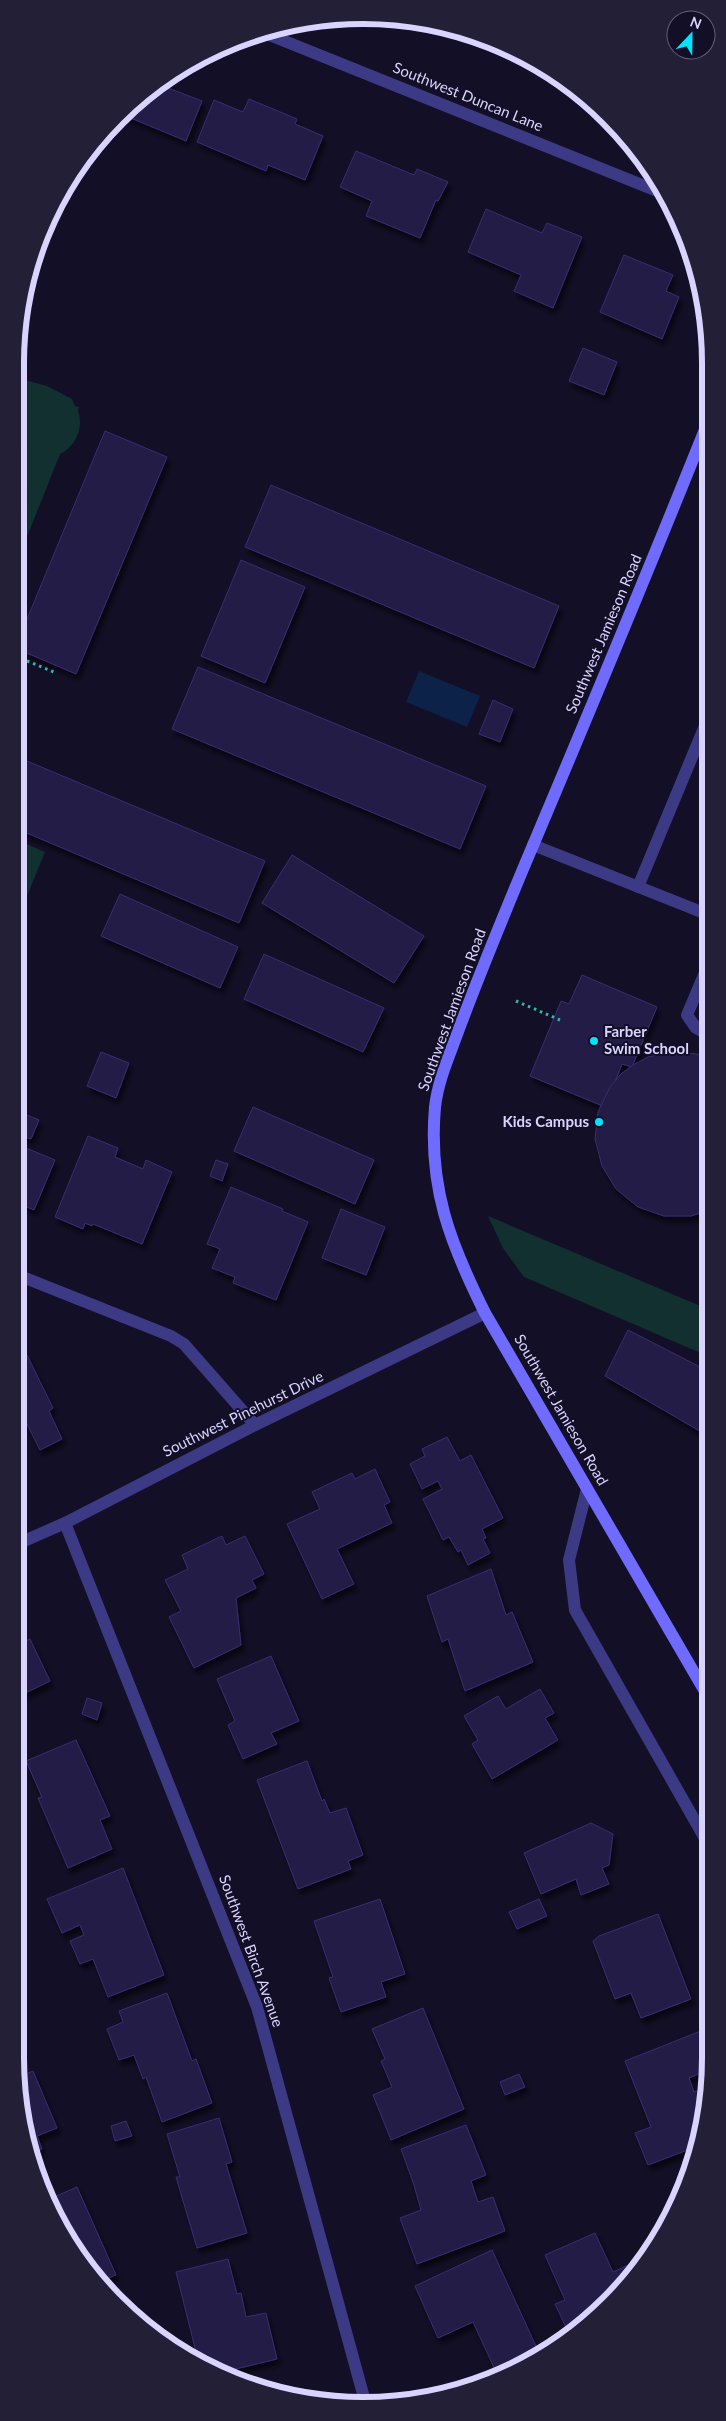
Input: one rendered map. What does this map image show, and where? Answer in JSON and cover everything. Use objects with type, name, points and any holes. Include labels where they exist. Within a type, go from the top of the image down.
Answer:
[{"type":"street","name":"Southwest Duncan Lane","points":[[272,36],[655,190]]},
{"type":"street","name":"Southwest Jamieson Road","points":[[702,437],[636,603],[468,1004],[443,1073],[436,1104],[434,1136],[436,1181],[454,1247],[485,1313],[702,1686]]},
{"type":"street","points":[[638,887],[702,733]]},
{"type":"street","points":[[533,846],[702,912]]},
{"type":"street","points":[[702,980],[688,1015],[696,1028],[702,1031]]},
{"type":"street","points":[[24,1278],[171,1336],[184,1344],[255,1425]]},
{"type":"street","name":"Southwest Pinehurst Drive","points":[[24,1541],[65,1522],[255,1425],[485,1313]]},
{"type":"street","points":[[587,1489],[570,1560],[575,1610],[702,1833]]},
{"type":"street","name":"Southwest Birch Avenue","points":[[65,1522],[257,2007],[364,2397]]},
{"type":"path","points":[[24,660],[54,672]]},
{"type":"path","points":[[516,1002],[560,1020]]},
{"type":"green space","points":[[24,380],[47,386],[72,399],[75,406],[79,407],[80,424],[77,436],[66,451],[60,454],[24,544]]},
{"type":"green space","points":[[24,843],[45,852],[24,903]]},
{"type":"green space","points":[[488,1216],[702,1307],[702,1354],[524,1277],[503,1248]]},
{"type":"water","points":[[419,671],[480,696],[467,727],[406,702]]},
{"type":"building","points":[[171,84],[168,88],[202,101],[186,141],[129,117]]},
{"type":"building","points":[[249,99],[297,119],[295,124],[323,136],[305,180],[268,165],[266,171],[197,142],[214,100],[243,112]]},
{"type":"building","points":[[356,151],[414,175],[417,169],[448,182],[438,201],[436,200],[420,238],[366,216],[372,201],[340,187]]},
{"type":"building","points":[[486,209],[542,233],[547,223],[582,237],[553,308],[514,291],[521,275],[468,252]]},
{"type":"building","points":[[624,255],[673,275],[666,291],[679,297],[662,339],[600,312]]},
{"type":"building","points":[[583,348],[617,362],[604,395],[569,381]]},
{"type":"building","points":[[105,431],[167,457],[76,674],[24,652],[24,626]]},
{"type":"building","points":[[271,485],[559,606],[534,668],[245,547]]},
{"type":"building","points":[[241,560],[305,587],[265,683],[201,656]]},
{"type":"building","points":[[198,667],[486,786],[460,849],[172,729]]},
{"type":"building","points":[[493,700],[513,709],[500,742],[479,734]]},
{"type":"building","points":[[24,760],[265,861],[239,923],[24,832]]},
{"type":"building","points":[[292,855],[424,936],[394,983],[262,903]]},
{"type":"building","points":[[120,894],[238,947],[220,988],[101,936]]},
{"type":"building","points":[[264,954],[384,1008],[363,1052],[244,999]]},
{"type":"building","name":"Farber Swim School","points":[[582,975],[657,1007],[632,1067],[622,1064],[605,1107],[530,1076],[561,1001],[569,1004]]},
{"type":"building","name":"Kids Campus","points":[[675,1051],[702,1055],[702,1213],[691,1216],[664,1216],[638,1207],[616,1189],[602,1166],[595,1139],[598,1112],[610,1087],[621,1074],[648,1057]]},
{"type":"building","points":[[101,1052],[129,1063],[116,1098],[87,1086]]},
{"type":"building","points":[[253,1107],[374,1160],[355,1204],[234,1151]]},
{"type":"building","points":[[24,1114],[39,1120],[31,1139],[24,1137]]},
{"type":"building","points":[[88,1136],[118,1148],[115,1157],[143,1169],[146,1160],[172,1172],[142,1244],[93,1224],[92,1226],[85,1223],[83,1229],[55,1217]]},
{"type":"building","points":[[24,1147],[55,1160],[34,1210],[24,1206]]},
{"type":"building","points":[[216,1160],[228,1164],[222,1181],[210,1176]]},
{"type":"building","points":[[231,1187],[308,1222],[276,1300],[233,1283],[235,1277],[212,1268],[220,1249],[207,1244]]},
{"type":"building","points":[[341,1209],[385,1227],[366,1275],[322,1258]]},
{"type":"building","points":[[628,1330],[702,1368],[702,1432],[605,1376]]},
{"type":"building","points":[[27,1355],[53,1408],[49,1411],[62,1439],[40,1450],[26,1422],[24,1423],[24,1356]]},
{"type":"building","points":[[447,1437],[460,1461],[471,1455],[503,1518],[482,1529],[486,1538],[483,1539],[490,1553],[468,1565],[461,1550],[458,1552],[449,1537],[443,1540],[423,1499],[442,1489],[438,1481],[422,1489],[410,1464],[425,1456],[422,1449]]},
{"type":"building","points":[[375,1469],[390,1502],[384,1505],[392,1523],[337,1549],[354,1584],[322,1599],[287,1524],[320,1509],[312,1492],[352,1473],[355,1479]]},
{"type":"building","points":[[222,1536],[226,1545],[245,1536],[264,1574],[252,1580],[256,1588],[236,1598],[241,1645],[194,1668],[169,1617],[181,1611],[165,1580],[188,1569],[182,1555]]},
{"type":"building","points":[[491,1569],[506,1615],[512,1612],[533,1662],[465,1691],[448,1639],[442,1642],[427,1596]]},
{"type":"building","points":[[30,1639],[50,1681],[24,1694],[24,1642]]},
{"type":"building","points":[[271,1656],[299,1721],[271,1733],[277,1744],[243,1759],[228,1725],[235,1721],[217,1679]]},
{"type":"building","points":[[540,1689],[554,1713],[545,1718],[558,1740],[492,1779],[472,1744],[478,1740],[464,1716],[498,1696],[506,1709]]},
{"type":"building","points":[[87,1698],[102,1703],[97,1720],[82,1714]]},
{"type":"building","points":[[76,1740],[110,1816],[100,1820],[112,1849],[68,1868],[38,1798],[42,1797],[26,1761]]},
{"type":"building","points":[[307,1761],[322,1801],[324,1799],[330,1813],[346,1808],[363,1855],[348,1861],[351,1869],[298,1889],[257,1780]]},
{"type":"building","points":[[591,1823],[613,1834],[609,1865],[602,1868],[609,1884],[581,1895],[576,1879],[541,1894],[524,1853]]},
{"type":"building","points":[[123,1868],[164,1975],[108,1997],[93,1959],[80,1964],[70,1941],[84,1935],[80,1925],[62,1933],[47,1899]]},
{"type":"building","points":[[380,1899],[405,1974],[381,1982],[386,1997],[341,2012],[329,1978],[333,1977],[314,1921]]},
{"type":"building","points":[[539,1899],[547,1916],[517,1929],[509,1912]]},
{"type":"building","points":[[658,1914],[691,1999],[641,2018],[631,1993],[615,1999],[593,1941],[599,1936]]},
{"type":"building","points":[[167,1993],[192,2061],[196,2059],[212,2103],[162,2122],[146,2077],[143,2079],[134,2055],[119,2060],[107,2029],[123,2022],[119,2011]]},
{"type":"building","points":[[423,2008],[464,2109],[391,2140],[373,2095],[392,2087],[381,2061],[385,2059],[372,2029]]},
{"type":"building","points":[[702,2031],[702,2072],[689,2078],[694,2092],[701,2090],[690,2149],[648,2165],[635,2133],[651,2127],[625,2061]]},
{"type":"building","points":[[33,2071],[57,2128],[37,2136],[42,2149],[37,2152],[30,2124],[24,2075]]},
{"type":"building","points":[[519,2074],[525,2087],[505,2095],[500,2082]]},
{"type":"building","points":[[219,2118],[232,2162],[226,2164],[247,2233],[197,2248],[176,2177],[180,2177],[167,2134]]},
{"type":"building","points":[[126,2121],[132,2136],[115,2141],[111,2126]]},
{"type":"building","points":[[466,2125],[486,2175],[471,2181],[478,2202],[493,2197],[505,2231],[417,2264],[400,2218],[421,2210],[401,2149]]},
{"type":"building","points":[[77,2187],[116,2275],[106,2279],[94,2265],[69,2228],[54,2197]]},
{"type":"building","points":[[595,2233],[613,2272],[634,2263],[603,2298],[567,2329],[555,2304],[565,2300],[545,2255]]},
{"type":"building","points":[[492,2250],[537,2349],[495,2370],[473,2322],[438,2338],[415,2286]]},
{"type":"building","points":[[228,2259],[237,2294],[241,2293],[246,2317],[266,2313],[277,2359],[231,2370],[196,2354],[176,2272]]},
{"type":"place","name":"Farber Swim School","points":[[594,1041]]},
{"type":"place","name":"Kids Campus","points":[[599,1122]]}]
